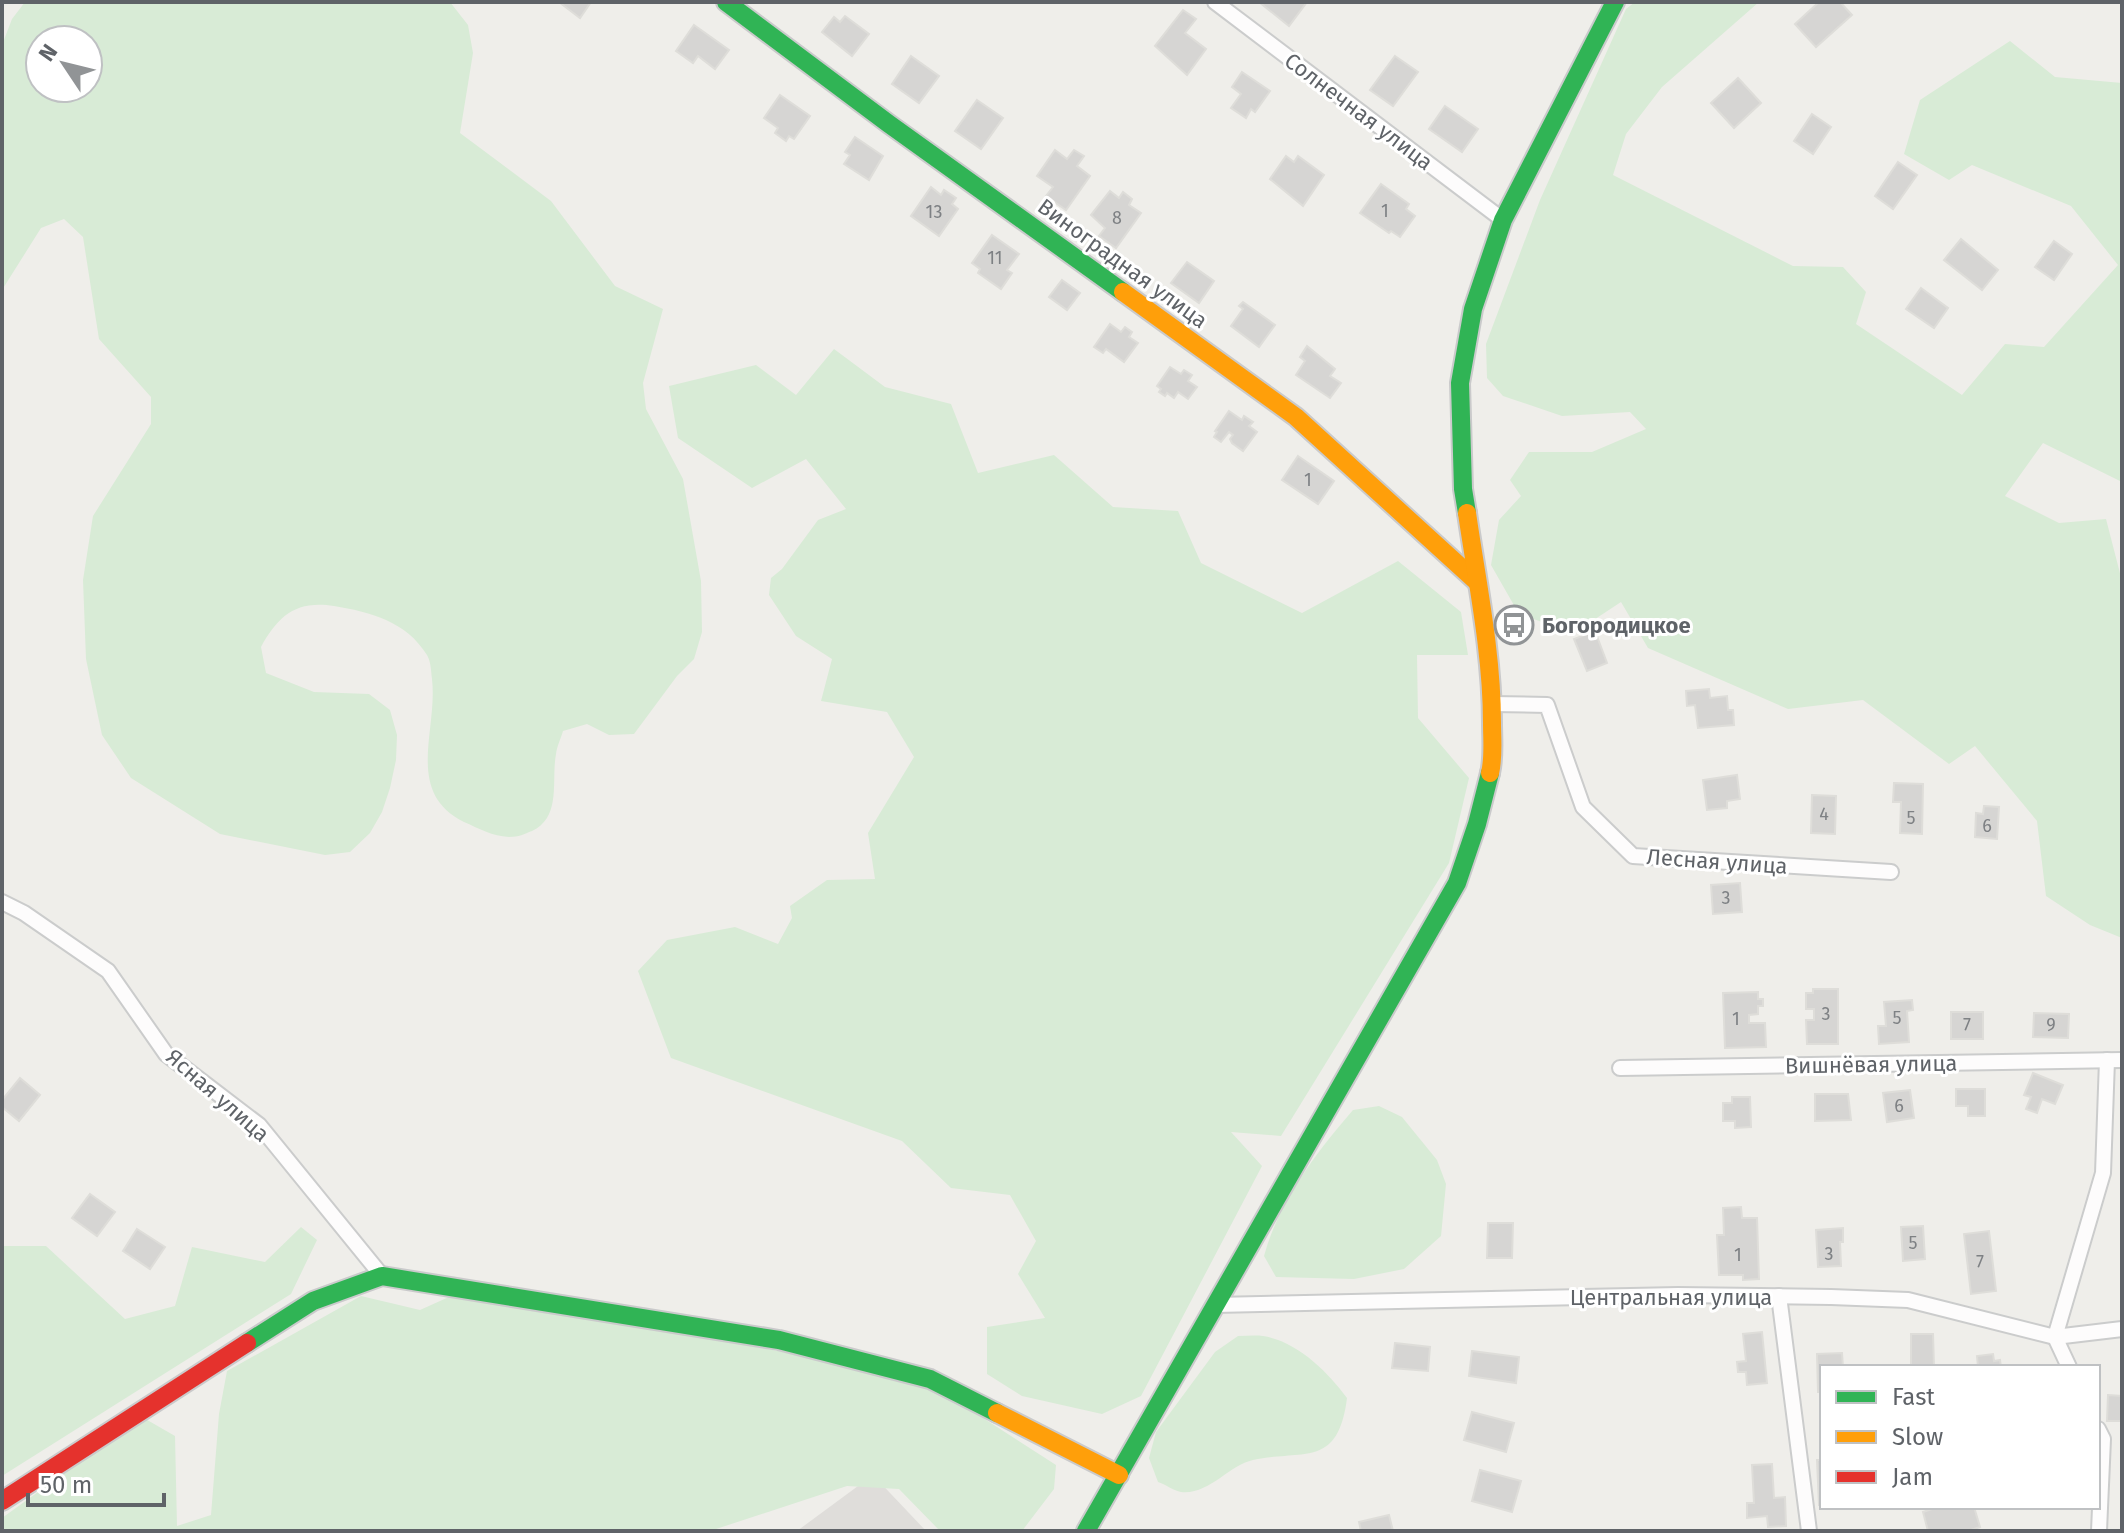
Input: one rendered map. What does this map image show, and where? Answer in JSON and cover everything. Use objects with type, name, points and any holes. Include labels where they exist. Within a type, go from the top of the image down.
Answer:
[{"type":"street","name":"Виноградная улица","points":[[726,2],[889,124],[1296,417],[1476,581]]},
{"type":"street","name":"Солнечная улица","points":[[1215,2],[1503,220]]},
{"type":"street","points":[[1086,1531],[1457,883],[1477,824],[1492,763],[1492,704],[1463,489],[1460,383],[1473,309],[1503,220],[1615,2]]},
{"type":"street","name":"Лесная улица","points":[[1492,704],[1547,705],[1583,807],[1633,856],[1891,872]]},
{"type":"street","name":"Ясная улица","points":[[2,902],[24,913],[108,971],[166,1054],[259,1125],[382,1276]]},
{"type":"street","points":[[2068,1365],[2055,1337],[2103,1173],[2114,1060]]},
{"type":"street","name":"Вишнёвая улица","points":[[1620,1068],[2114,1060]]},
{"type":"street","points":[[2,1501],[313,1301],[382,1276],[779,1340],[930,1379],[1119,1475]]},
{"type":"street","name":"Центральная улица","points":[[1215,1305],[1663,1295],[1779,1296],[1908,1300],[2055,1337],[2122,1329]]},
{"type":"street","points":[[1779,1296],[1809,1531]]},
{"type":"street","points":[[2100,1433],[2103,1439],[2100,1508]]},
{"type":"street","points":[[2099,1531],[2100,1509]]},
{"type":"shaded area","points":[[873,1475],[926,1531],[797,1531]]},
{"type":"green space","points":[[25,2],[450,2],[468,25],[473,53],[460,133],[551,201],[615,286],[663,309],[643,383],[646,409],[683,479],[701,581],[702,632],[694,659],[677,676],[634,734],[609,735],[587,724],[563,731],[556,754],[551,807],[541,825],[516,836],[497,835],[464,822],[446,809],[435,794],[429,777],[433,699],[427,655],[409,634],[386,620],[347,608],[321,605],[299,608],[290,613],[274,627],[261,647],[266,673],[314,692],[369,694],[390,710],[397,735],[390,788],[382,812],[370,833],[350,852],[325,855],[220,834],[131,778],[102,735],[86,659],[83,580],[93,516],[151,424],[151,397],[99,339],[83,237],[64,219],[41,228],[2,290],[2,45],[12,19]]},
{"type":"green space","points":[[1635,2],[1759,2],[1662,87],[1626,134],[1613,175],[1793,266],[1843,267],[1866,292],[1856,324],[1962,395],[2005,344],[2044,347],[2118,265],[2071,206],[1972,165],[1949,180],[1904,154],[1920,100],[2010,41],[2055,77],[2122,83],[2122,482],[2043,443],[2005,496],[2059,523],[2106,519],[2122,581],[2122,938],[2090,925],[2046,896],[2037,821],[1975,746],[1949,764],[1863,700],[1788,709],[1648,648],[1621,602],[1574,633],[1519,614],[1491,565],[1499,520],[1521,496],[1510,480],[1529,452],[1592,452],[1646,429],[1630,412],[1562,416],[1503,396],[1487,378],[1486,344],[1540,200],[1626,9]]},
{"type":"green space","points":[[834,349],[885,387],[951,404],[978,473],[1054,455],[1113,507],[1178,511],[1201,563],[1302,613],[1398,561],[1461,612],[1468,655],[1417,655],[1418,718],[1469,778],[1449,863],[1281,1136],[1231,1132],[1262,1166],[1141,1396],[1102,1414],[1022,1396],[987,1374],[987,1327],[1045,1318],[1018,1274],[1036,1241],[1010,1195],[951,1188],[902,1141],[671,1058],[638,971],[667,940],[735,927],[778,944],[792,918],[790,906],[827,880],[875,879],[868,833],[914,757],[887,712],[821,701],[832,659],[796,636],[769,595],[771,578],[782,569],[818,520],[846,509],[806,459],[752,488],[678,438],[669,386],[756,365],[796,395]]},
{"type":"green space","points":[[1379,1106],[1402,1117],[1437,1160],[1446,1184],[1441,1236],[1404,1269],[1354,1279],[1276,1277],[1264,1256],[1289,1197],[1353,1110]]},
{"type":"green space","points":[[301,1227],[317,1240],[291,1294],[2,1476],[2,1246],[46,1246],[125,1319],[175,1306],[192,1247],[265,1262]]},
{"type":"green space","points":[[460,1292],[778,1351],[938,1389],[1056,1465],[1054,1489],[1022,1531],[940,1531],[899,1489],[847,1486],[710,1531],[2,1531],[2,1518],[142,1417],[175,1436],[177,1526],[211,1515],[219,1414],[227,1371],[361,1296],[420,1310]]},
{"type":"green space","points":[[1238,1336],[1260,1336],[1288,1344],[1311,1359],[1331,1378],[1347,1398],[1336,1436],[1316,1452],[1244,1463],[1210,1485],[1191,1492],[1181,1492],[1158,1482],[1149,1458],[1156,1432],[1215,1352]]},
{"type":"building","points":[[559,2],[591,2],[580,18]]},
{"type":"building","points":[[1259,2],[1307,2],[1289,26]]},
{"type":"building","points":[[1819,2],[1840,2],[1852,15],[1816,47],[1795,24]]},
{"type":"building","points":[[1183,10],[1196,19],[1185,33],[1206,49],[1187,75],[1155,46]]},
{"type":"building","points":[[845,16],[869,34],[852,56],[822,32],[834,17],[840,22]]},
{"type":"building","points":[[694,25],[729,50],[715,69],[698,56],[693,63],[676,51]]},
{"type":"building","points":[[911,56],[939,76],[919,103],[892,84]]},
{"type":"building","points":[[1395,56],[1418,72],[1393,106],[1370,90]]},
{"type":"building","points":[[1242,72],[1270,91],[1255,112],[1251,109],[1246,118],[1231,108],[1241,94],[1232,87]]},
{"type":"building","points":[[1738,78],[1761,103],[1734,128],[1711,103]]},
{"type":"building","points":[[780,95],[810,116],[794,139],[789,136],[786,141],[775,133],[778,128],[764,118]]},
{"type":"building","points":[[977,100],[1003,118],[981,149],[955,131]]},
{"type":"building","points":[[1445,106],[1478,129],[1462,152],[1429,129]]},
{"type":"building","points":[[1812,114],[1831,127],[1813,154],[1794,141]]},
{"type":"building","points":[[855,137],[883,156],[869,180],[844,164],[850,155],[845,152]]},
{"type":"building","points":[[1055,150],[1067,159],[1074,150],[1084,156],[1077,166],[1090,176],[1066,210],[1046,196],[1053,187],[1037,176]]},
{"type":"building","points":[[1286,156],[1294,162],[1298,156],[1324,175],[1303,206],[1270,179]]},
{"type":"building","points":[[1898,162],[1917,175],[1893,209],[1875,196]]},
{"type":"building","points":[[1381,184],[1409,204],[1406,209],[1415,216],[1400,237],[1360,213]]},
{"type":"building","points":[[931,187],[941,195],[944,190],[956,198],[952,204],[958,209],[939,236],[911,216]]},
{"type":"building","points":[[1110,191],[1119,198],[1123,192],[1132,199],[1129,205],[1141,213],[1116,248],[1099,236],[1105,228],[1091,215]]},
{"type":"building","points":[[992,235],[1019,254],[1007,270],[1012,273],[1001,289],[978,273],[980,269],[972,263]]},
{"type":"building","points":[[1961,239],[1998,270],[1982,290],[1944,260]]},
{"type":"building","points":[[2054,241],[2072,254],[2054,280],[2035,267]]},
{"type":"building","points":[[1187,262],[1214,281],[1199,303],[1171,283]]},
{"type":"building","points":[[1062,280],[1080,293],[1067,310],[1049,297]]},
{"type":"building","points":[[1921,288],[1948,308],[1934,328],[1906,309]]},
{"type":"building","points":[[1243,302],[1275,325],[1259,347],[1231,326],[1243,309],[1239,306]]},
{"type":"building","points":[[1110,324],[1121,332],[1125,327],[1132,332],[1129,337],[1138,343],[1124,362],[1106,349],[1103,353],[1094,347]]},
{"type":"building","points":[[1307,346],[1335,369],[1330,376],[1341,383],[1330,398],[1296,375],[1305,361],[1300,357]]},
{"type":"building","points":[[1170,367],[1181,374],[1184,370],[1192,375],[1188,381],[1197,387],[1188,399],[1178,392],[1174,398],[1159,392],[1161,389],[1157,386]]},
{"type":"building","points":[[1229,411],[1242,420],[1244,416],[1253,422],[1249,426],[1257,432],[1243,451],[1232,443],[1230,439],[1233,435],[1229,432],[1221,442],[1214,437]]},
{"type":"building","points":[[1298,456],[1334,481],[1318,504],[1282,480]]},
{"type":"building","points":[[1595,631],[1607,663],[1587,671],[1574,639]]},
{"type":"building","points":[[1709,689],[1710,698],[1727,696],[1728,710],[1733,710],[1734,725],[1698,728],[1695,705],[1687,706],[1686,691]]},
{"type":"building","points":[[1737,775],[1740,799],[1727,801],[1727,808],[1707,810],[1703,780]]},
{"type":"building","points":[[1894,783],[1923,784],[1922,834],[1900,833],[1901,802],[1893,802]]},
{"type":"building","points":[[1812,795],[1836,796],[1835,834],[1811,833]]},
{"type":"building","points":[[1984,806],[1999,807],[1997,839],[1975,837],[1976,813],[1983,814]]},
{"type":"building","points":[[1740,883],[1742,912],[1713,914],[1711,885]]},
{"type":"building","points":[[1813,989],[1838,989],[1838,1044],[1807,1044],[1806,1020],[1814,1020],[1814,1009],[1806,1009],[1806,993],[1813,993]]},
{"type":"building","points":[[1758,992],[1763,1006],[1758,1006],[1758,1014],[1749,1015],[1749,1023],[1765,1023],[1766,1047],[1725,1048],[1723,993]]},
{"type":"building","points":[[1912,1000],[1913,1010],[1907,1011],[1909,1042],[1879,1044],[1878,1026],[1886,1026],[1884,1002]]},
{"type":"building","points":[[1951,1012],[1983,1012],[1983,1039],[1951,1039]]},
{"type":"building","points":[[2034,1013],[2069,1014],[2068,1038],[2033,1037]]},
{"type":"building","points":[[2033,1073],[2063,1085],[2055,1104],[2042,1099],[2037,1113],[2026,1109],[2031,1097],[2024,1095]]},
{"type":"building","points":[[20,1078],[40,1095],[19,1121],[2,1107],[2,1100]]},
{"type":"building","points":[[1956,1089],[1985,1089],[1985,1116],[1968,1116],[1968,1106],[1956,1106]]},
{"type":"building","points":[[1910,1090],[1914,1118],[1887,1122],[1883,1093]]},
{"type":"building","points":[[1815,1094],[1848,1094],[1851,1120],[1815,1121]]},
{"type":"building","points":[[1732,1097],[1750,1097],[1751,1127],[1735,1128],[1735,1121],[1723,1121],[1723,1103],[1732,1103]]},
{"type":"building","points":[[90,1194],[115,1212],[97,1236],[72,1218]]},
{"type":"building","points":[[1741,1207],[1742,1218],[1757,1218],[1759,1279],[1743,1280],[1743,1275],[1719,1275],[1717,1235],[1724,1235],[1723,1208]]},
{"type":"building","points":[[1488,1223],[1513,1223],[1512,1258],[1487,1258]]},
{"type":"building","points":[[1923,1226],[1925,1259],[1903,1261],[1901,1227]]},
{"type":"building","points":[[1843,1228],[1841,1266],[1818,1267],[1816,1230]]},
{"type":"building","points":[[137,1229],[165,1247],[150,1269],[123,1251]]},
{"type":"building","points":[[1989,1231],[1996,1291],[1971,1294],[1964,1234]]},
{"type":"building","points":[[1762,1332],[1767,1383],[1747,1385],[1746,1372],[1738,1372],[1737,1362],[1746,1361],[1743,1334]]},
{"type":"building","points":[[1911,1334],[1933,1334],[1934,1365],[1911,1365]]},
{"type":"building","points":[[1395,1343],[1430,1347],[1428,1371],[1392,1368]]},
{"type":"building","points":[[1472,1351],[1519,1357],[1516,1383],[1469,1376]]},
{"type":"building","points":[[1842,1353],[1843,1365],[1820,1365],[1820,1392],[1818,1392],[1817,1354]]},
{"type":"building","points":[[1993,1354],[1994,1361],[2000,1360],[2001,1365],[1978,1365],[1977,1356]]},
{"type":"building","points":[[2108,1395],[2122,1396],[2122,1421],[2107,1421]]},
{"type":"building","points":[[1472,1412],[1514,1423],[1506,1452],[1464,1440]]},
{"type":"building","points":[[1817,1460],[1820,1460],[1819,1505]]},
{"type":"building","points":[[1772,1464],[1774,1498],[1785,1497],[1786,1526],[1768,1527],[1767,1516],[1747,1518],[1747,1503],[1754,1503],[1752,1465]]},
{"type":"building","points":[[1480,1470],[1521,1481],[1512,1512],[1472,1501]]},
{"type":"building","points":[[1932,1509],[1975,1509],[1980,1527],[1968,1531],[1928,1531],[1923,1512]]},
{"type":"building","points":[[1389,1515],[1393,1531],[1361,1531],[1359,1522]]},
{"type":"traffic: fast","points":[[726,2],[1123,292]]},
{"type":"traffic: fast","points":[[1467,513],[1463,489],[1460,383],[1473,309],[1503,220],[1615,2]]},
{"type":"traffic: fast","points":[[1086,1531],[1457,883],[1490,773]]},
{"type":"traffic: fast","points":[[247,1343],[313,1301],[382,1276],[779,1340],[930,1379],[997,1413]]},
{"type":"traffic: slow","points":[[1123,292],[1296,417],[1476,581]]},
{"type":"traffic: slow","points":[[1467,513],[1490,670],[1490,773]]},
{"type":"traffic: slow","points":[[997,1413],[1119,1475]]},
{"type":"traffic: jam","points":[[2,1501],[247,1343]]},
{"type":"place","name":"Богородицкое","points":[[1514,625]]}]
